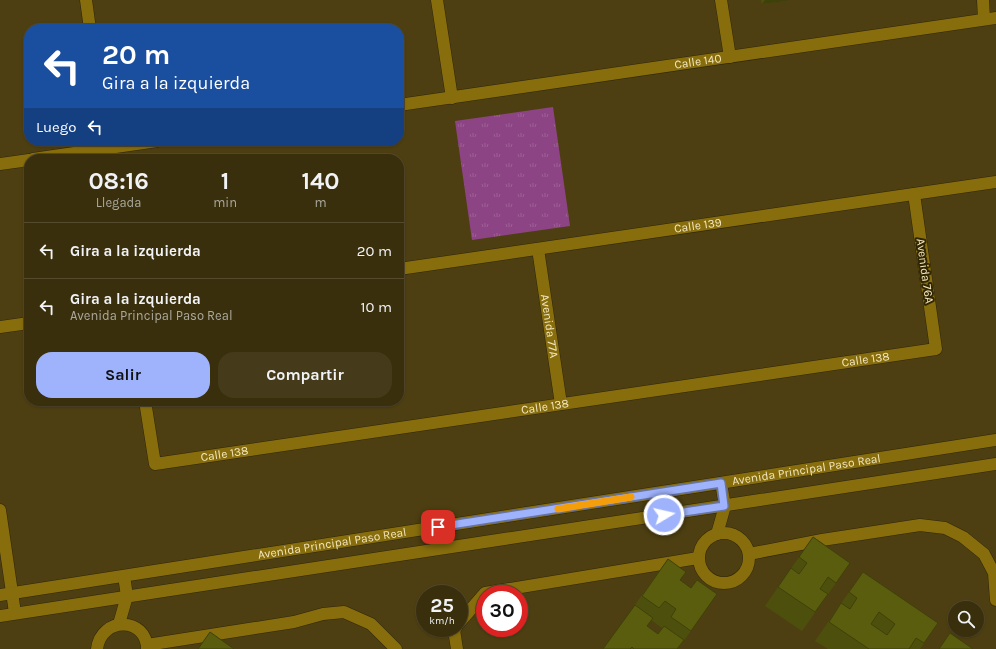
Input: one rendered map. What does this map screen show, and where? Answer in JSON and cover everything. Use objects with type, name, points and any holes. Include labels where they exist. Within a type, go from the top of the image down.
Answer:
[{"type":"street","points":[[86,0],[89,24]]},
{"type":"street","points":[[437,0],[452,98]]},
{"type":"street","points":[[721,0],[730,57]]},
{"type":"street","points":[[983,0],[984,19]]},
{"type":"street","name":"Calle 140","points":[[404,105],[996,18]]},
{"type":"street","points":[[60,154],[103,146]]},
{"type":"street","points":[[0,164],[24,161]]},
{"type":"street","name":"Calle 139","points":[[404,268],[996,182]]},
{"type":"street","name":"Avenida 76A","points":[[914,194],[936,349]]},
{"type":"street","name":"Avenida 77A","points":[[538,249],[561,404]]},
{"type":"street","points":[[0,327],[24,324]]},
{"type":"street","name":"Calle 138","points":[[146,406],[155,464],[936,349]]},
{"type":"street","name":"Avenida Principal Paso Real","points":[[6,594],[996,440]]},
{"type":"street","name":"Avenida Principal Paso Real","points":[[0,616],[996,464]]},
{"type":"street","points":[[717,534],[724,506],[721,483]]},
{"type":"street","points":[[0,510],[6,594],[15,613]]},
{"type":"street","points":[[749,554],[822,540],[920,525],[946,528],[963,537],[984,554],[994,573],[996,600]]},
{"type":"street","points":[[726,533],[741,539],[749,554],[749,562],[741,577],[734,581],[725,583],[710,579],[700,566],[698,558],[704,543],[717,534],[726,533]]},
{"type":"street","points":[[468,613],[485,593],[698,558]]},
{"type":"street","points":[[119,624],[128,596],[124,576]]},
{"type":"street","points":[[96,649],[102,634],[108,628],[119,624],[132,626],[139,630],[144,637],[147,647],[294,622],[323,614],[344,612],[371,624],[396,649]]},
{"type":"street","points":[[455,637],[457,649]]},
{"type":"green space","points":[[553,107],[570,226],[472,240],[455,121]]},
{"type":"building","points":[[813,537],[850,563],[836,583],[828,577],[820,589],[828,594],[815,612],[778,587],[791,568],[799,574],[807,563],[799,557]]},
{"type":"building","points":[[668,559],[686,572],[680,580],[691,588],[697,580],[717,594],[691,631],[671,617],[676,609],[665,601],[659,608],[642,596]]},
{"type":"building","points":[[863,572],[938,623],[924,643],[916,638],[909,649],[869,649],[829,622],[841,603],[850,609],[857,598],[849,592]],"holes":[[[879,612],[895,624],[887,635],[871,624]]]},
{"type":"building","points":[[635,605],[653,618],[647,626],[658,634],[664,626],[684,640],[677,649],[634,649],[632,647],[630,649],[603,649]]},
{"type":"building","points":[[210,632],[234,649],[198,649]]},
{"type":"building","points":[[948,636],[956,637],[973,649],[939,649]]},
{"type":"slow traffic","points":[[558,509],[631,497]]},
{"type":"route","points":[[438,527],[721,483],[724,506],[664,515]]}]
